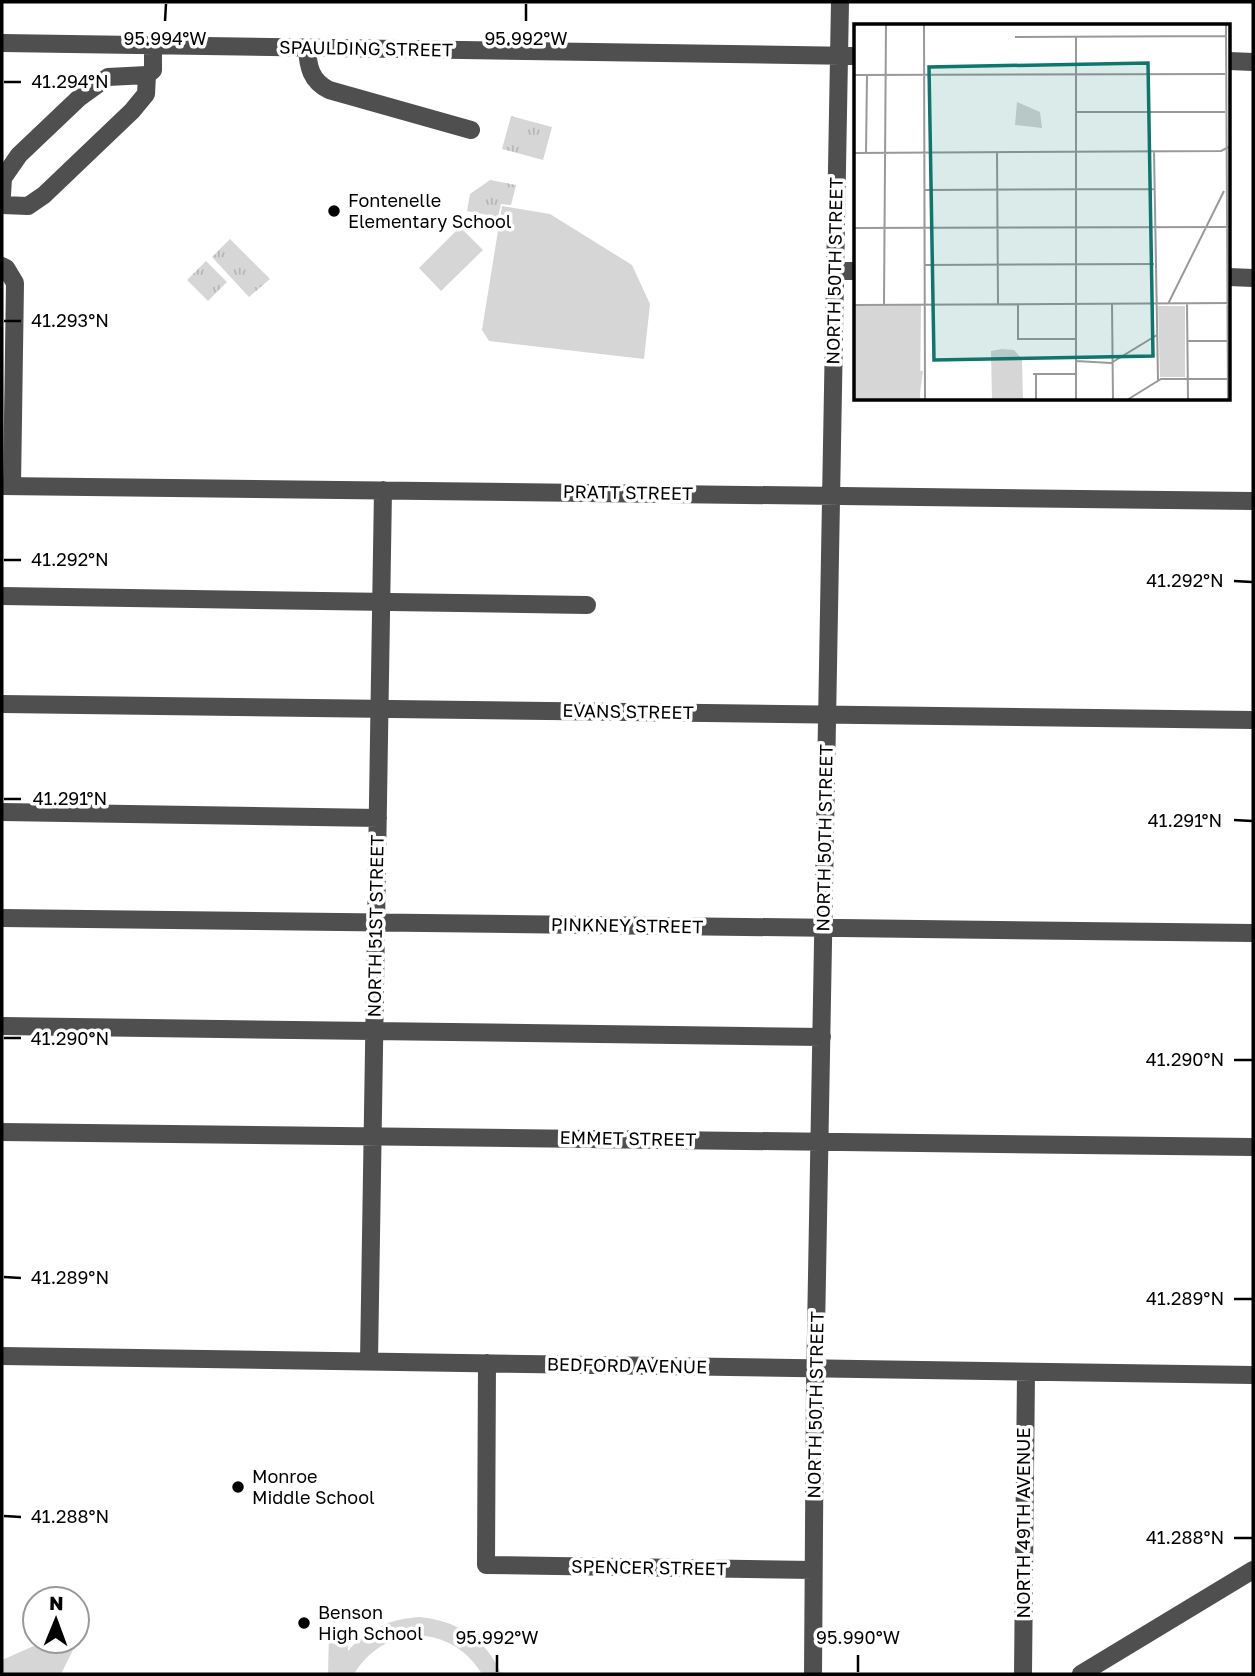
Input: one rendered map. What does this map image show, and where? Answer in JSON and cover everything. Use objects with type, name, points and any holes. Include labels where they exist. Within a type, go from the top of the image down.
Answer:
[{"type":"street","name":"NORTH 50TH STREET","points":[[813,1674],[830,495],[835,271],[848,55],[840,2]]},
{"type":"street","name":"SPAULDING STREET","points":[[2,43],[848,55]]},
{"type":"street","points":[[2,195],[4,178],[19,155],[79,98],[108,77],[147,75],[153,70],[153,46]]},
{"type":"street","points":[[307,48],[309,69],[321,86],[471,130]]},
{"type":"street","points":[[1230,61],[1253,62]]},
{"type":"street","points":[[2,205],[28,206],[44,195],[132,111],[146,94],[147,75]]},
{"type":"street","points":[[2,266],[15,284],[7,486]]},
{"type":"street","points":[[835,271],[854,271]]},
{"type":"street","points":[[1230,277],[1253,278]]},
{"type":"street","name":"PRATT STREET","points":[[7,486],[1253,500]]},
{"type":"street","name":"NORTH 51ST STREET","points":[[369,1361],[383,490]]},
{"type":"street","points":[[2,596],[587,605]]},
{"type":"street","name":"EVANS STREET","points":[[2,704],[1253,720]]},
{"type":"street","points":[[2,812],[378,818]]},
{"type":"street","name":"PINKNEY STREET","points":[[2,918],[1253,933]]},
{"type":"street","points":[[2,1026],[822,1037]]},
{"type":"street","name":"EMMET STREET","points":[[2,1132],[1253,1147]]},
{"type":"street","name":"BEDFORD AVENUE","points":[[2,1356],[1253,1375]]},
{"type":"street","name":"SPENCER STREET","points":[[487,1363],[485,1565],[813,1570]]},
{"type":"street","name":"NORTH 49TH AVENUE","points":[[1023,1674],[1026,1372]]},
{"type":"street","points":[[1081,1674],[1253,1570]]},
{"type":"green space","points":[[511,116],[552,127],[543,160],[502,149]]},
{"type":"green space","points":[[490,180],[516,185],[511,205],[501,204],[498,217],[467,211],[470,194]]},
{"type":"green space","points":[[502,206],[550,214],[632,265],[650,304],[644,359],[489,341],[482,330]]},
{"type":"green space","points":[[460,227],[483,250],[441,291],[419,268]]},
{"type":"green space","points":[[230,239],[270,279],[249,297],[212,257]]},
{"type":"green space","points":[[206,261],[227,282],[208,301],[187,280]]},
{"type":"green space","points":[[419,1617],[445,1622],[469,1634],[487,1651],[501,1674],[482,1674],[469,1657],[453,1645],[436,1638],[418,1636],[400,1638],[383,1645],[367,1657],[354,1674],[328,1674],[329,1633],[347,1633],[348,1651],[380,1626]]},
{"type":"green space","points":[[21,1652],[21,1655],[70,1655],[61,1674],[2,1674],[2,1660]]},
{"type":"place","name":"Fontenelle Elementary School","points":[[334,211]]},
{"type":"place","name":"Monroe Middle School","points":[[238,1487]]},
{"type":"place","name":"Benson High School","points":[[304,1623]]}]
